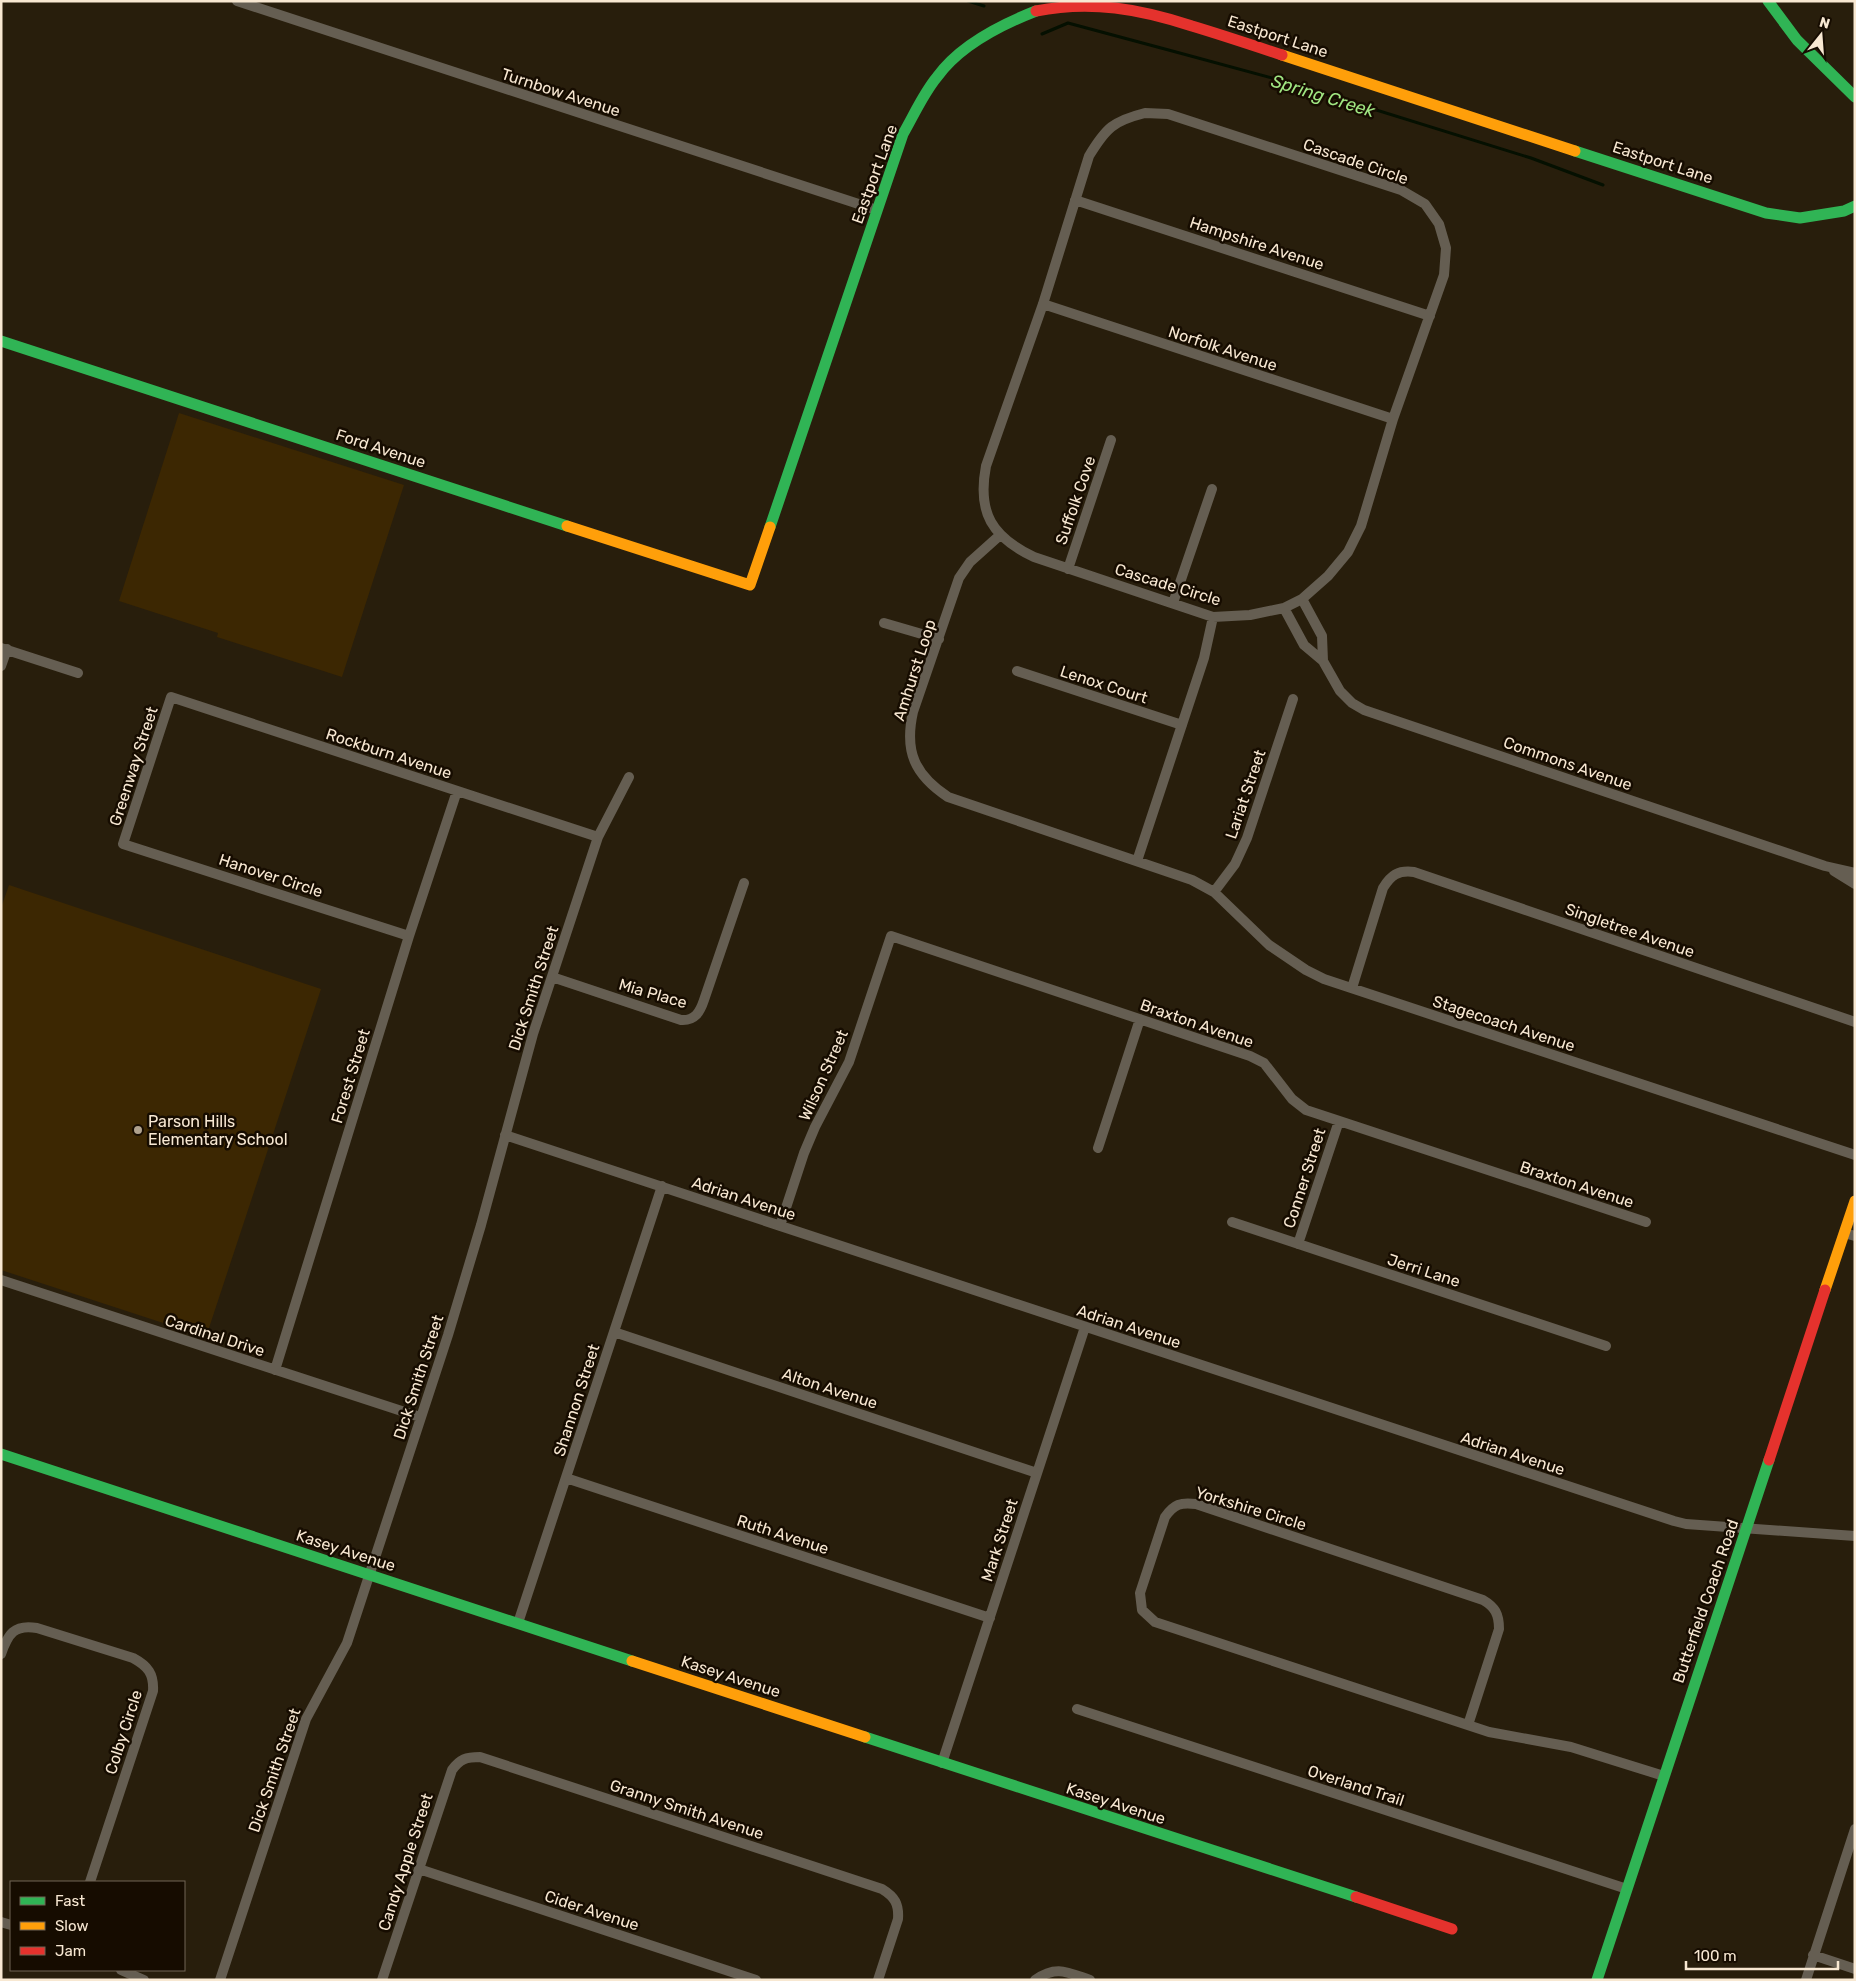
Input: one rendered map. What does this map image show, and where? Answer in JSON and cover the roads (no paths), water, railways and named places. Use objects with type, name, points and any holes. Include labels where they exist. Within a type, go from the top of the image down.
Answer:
[{"type":"street","name":"Turnbow Avenue","points":[[237,1],[877,210]]},
{"type":"street","points":[[1768,1],[1791,33],[1855,97]]},
{"type":"street","name":"Eastport Lane","points":[[750,585],[903,134],[942,70],[974,43],[1025,14],[1074,2],[1104,2],[1135,7],[1766,213],[1800,218],[1844,210],[1855,206]]},
{"type":"street","name":"Cascade Circle","points":[[1145,113],[1168,114],[1402,190],[1425,204],[1439,224],[1446,248],[1444,275],[1393,419],[1361,526],[1348,552],[1328,576],[1302,599],[1284,608],[1250,615],[1213,616],[1034,557],[1015,548],[999,536],[989,518],[983,501],[982,485],[986,466],[1043,304],[1075,200],[1089,156],[1102,134],[1123,119],[1145,113]]},
{"type":"street","name":"Hampshire Avenue","points":[[1075,200],[1430,316]]},
{"type":"street","name":"Norfolk Avenue","points":[[1043,304],[1393,419]]},
{"type":"street","name":"Ford Avenue","points":[[1,341],[750,585]]},
{"type":"street","name":"Suffolk Cove","points":[[1068,569],[1111,440]]},
{"type":"street","points":[[1173,604],[1212,490]]},
{"type":"street","name":"Amhurst Loop","points":[[999,536],[970,562],[960,578],[910,729],[910,747],[914,763],[934,788],[948,797],[1169,871]]},
{"type":"street","name":"Commons Avenue","points":[[1302,599],[1322,636],[1323,661]]},
{"type":"street","name":"Commons Avenue","points":[[1284,608],[1304,645],[1323,661],[1340,691],[1352,703],[1364,710],[1824,866],[1855,873]]},
{"type":"street","points":[[1137,861],[1204,658],[1213,616]]},
{"type":"street","points":[[884,622],[939,639]]},
{"type":"street","points":[[1,666],[4,649],[78,673]]},
{"type":"street","name":"Lenox Court","points":[[1017,671],[1182,725]]},
{"type":"street","name":"Rockburn Avenue","points":[[171,697],[598,837]]},
{"type":"street","name":"Greenway Street","points":[[124,844],[171,697]]},
{"type":"street","name":"Lariat Street","points":[[1214,892],[1245,845],[1293,700]]},
{"type":"street","name":"Dick Smith Street","points":[[220,1980],[306,1719],[342,1655],[370,1575],[451,1326],[530,1043],[598,837],[629,777]]},
{"type":"street","name":"Forest Street","points":[[275,1370],[409,936],[457,791]]},
{"type":"street","name":"Hanover Circle","points":[[124,844],[409,936]]},
{"type":"street","name":"Commons Avenue","points":[[1824,866],[1855,884]]},
{"type":"street","name":"Stagecoach Avenue","points":[[1169,871],[1192,880],[1214,892],[1269,945],[1289,960],[1324,979],[1855,1155]]},
{"type":"street","name":"Singletree Avenue","points":[[1352,988],[1383,888],[1388,879],[1395,873],[1404,871],[1414,872],[1855,1022]]},
{"type":"street","name":"Mia Place","points":[[552,977],[681,1020],[692,1019],[700,1010],[704,1000],[744,883]]},
{"type":"street","name":"Braxton Avenue","points":[[891,936],[1250,1056],[1264,1063],[1292,1099],[1306,1110],[1646,1222]]},
{"type":"street","name":"Wilson Street","points":[[780,1226],[815,1127],[849,1062],[891,936]]},
{"type":"street","points":[[1098,1148],[1140,1019]]},
{"type":"street","name":"Conner Street","points":[[1298,1244],[1338,1121]]},
{"type":"street","name":"Adrian Avenue","points":[[505,1135],[1674,1521],[1686,1524],[1855,1536]]},
{"type":"street","name":"Shannon Street","points":[[518,1623],[662,1186]]},
{"type":"street","name":"Butterfield Coach Road","points":[[1598,1980],[1747,1527],[1850,1235],[1855,1202]]},
{"type":"street","name":"Jerri Lane","points":[[1232,1222],[1606,1346]]},
{"type":"street","name":"Cardinal Drive","points":[[1,1280],[420,1417]]},
{"type":"street","name":"Mark Street","points":[[942,1763],[1085,1327]]},
{"type":"street","name":"Alton Avenue","points":[[614,1332],[1037,1473]]},
{"type":"street","name":"Kasey Avenue","points":[[1,1454],[1452,1929]]},
{"type":"street","name":"Ruth Avenue","points":[[566,1478],[990,1618]]},
{"type":"street","name":"Yorkshire Circle","points":[[1468,1725],[1498,1629],[1499,1619],[1491,1605],[1483,1600],[1196,1504],[1177,1504],[1165,1516],[1140,1593],[1142,1610],[1155,1622],[1468,1725],[1508,1736],[1571,1747],[1664,1776]]},
{"type":"street","name":"Colby Circle","points":[[1,1654],[10,1634],[18,1628],[27,1626],[133,1658],[150,1670],[154,1680],[153,1691],[90,1881]]},
{"type":"street","name":"Overland Trail","points":[[1077,1709],[1627,1890]]},
{"type":"street","name":"Granny Smith Avenue","points":[[463,1758],[480,1757],[882,1890],[891,1895],[897,1902],[898,1919],[878,1980]]},
{"type":"street","name":"Candy Apple Street","points":[[382,1980],[452,1770],[463,1758]]},
{"type":"street","points":[[1806,1980],[1852,1845],[1855,1829]]},
{"type":"street","name":"Cider Avenue","points":[[419,1869],[756,1980]]},
{"type":"street","points":[[1813,1955],[1855,1969]]},
{"type":"street","points":[[1034,1980],[1045,1972],[1056,1970],[1090,1980]]},
{"type":"street","points":[[123,1971],[144,1980]]},
{"type":"waterway","name":"Spring Creek","points":[[968,1],[984,6]]},
{"type":"waterway","name":"Spring Creek","points":[[1042,34],[1068,23],[1176,52],[1283,81],[1531,158],[1603,185]]},
{"type":"place","name":"Parson Hills Elementary School","points":[[138,1130]]}]
